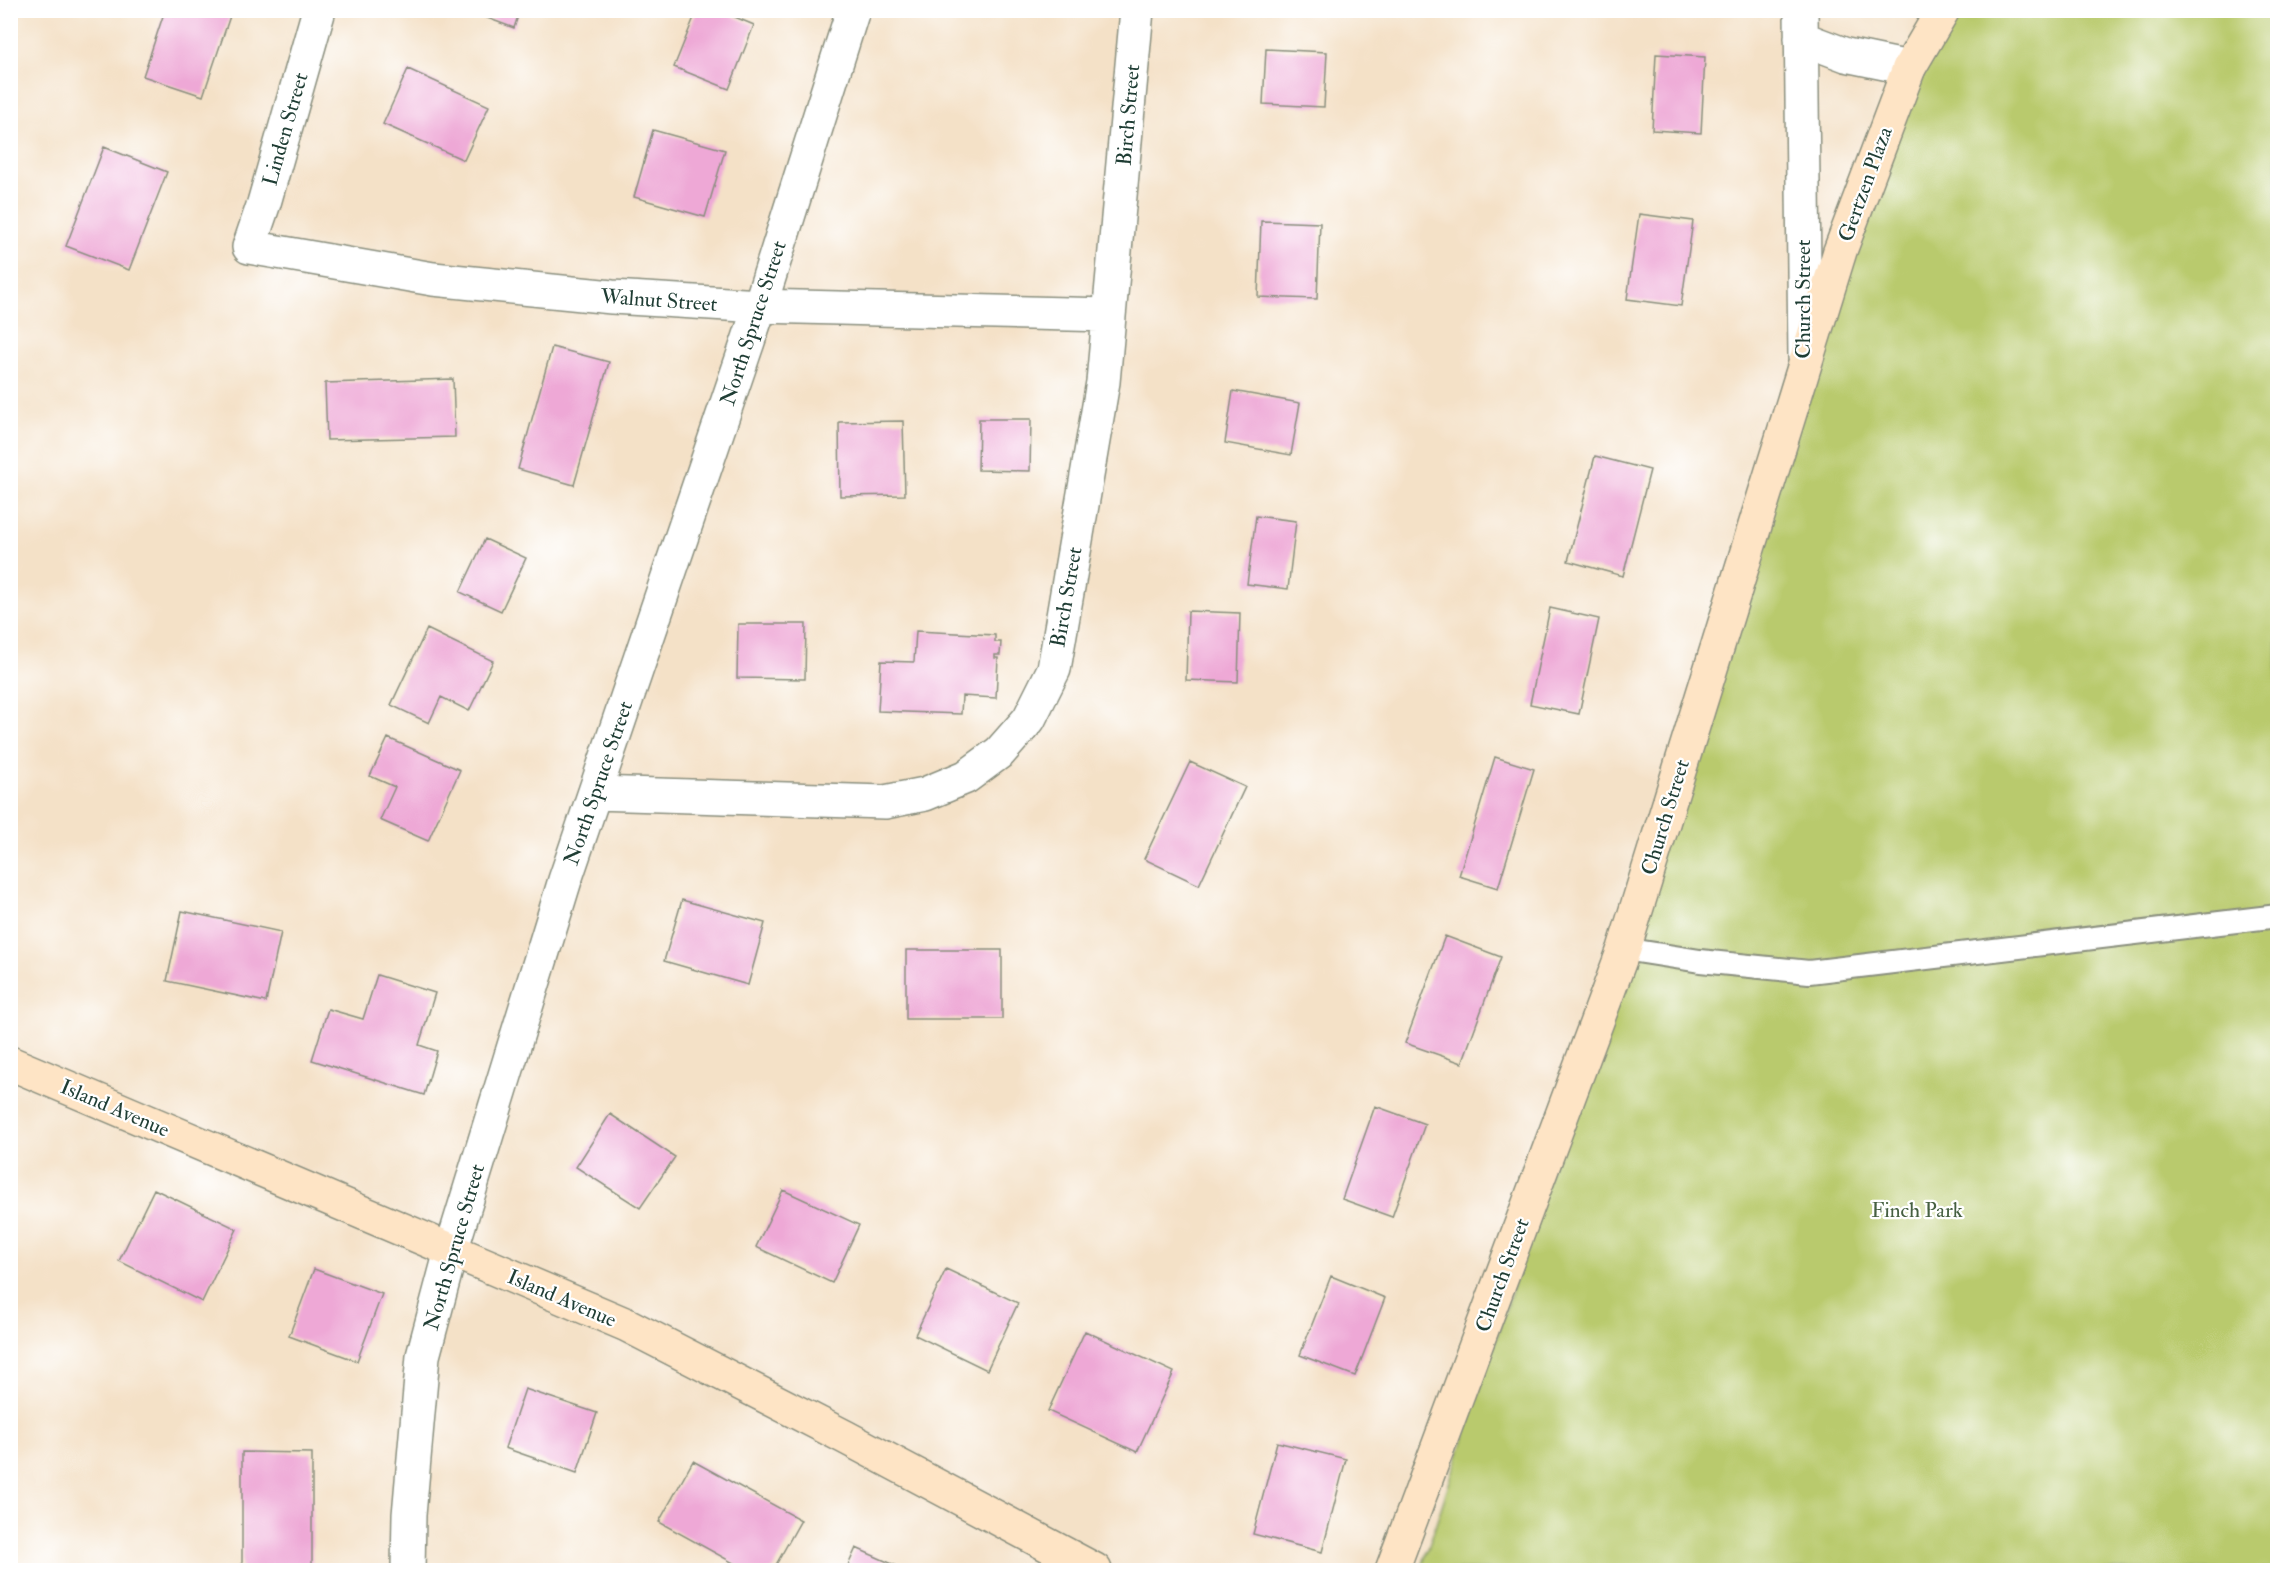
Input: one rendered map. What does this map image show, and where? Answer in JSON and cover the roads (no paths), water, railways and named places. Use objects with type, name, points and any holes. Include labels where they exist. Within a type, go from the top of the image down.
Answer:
[{"type":"street","name":"Linden Street","points":[[249,247],[264,203],[319,10]]},
{"type":"street","name":"North Spruce Street","points":[[408,1570],[409,1515],[423,1356],[451,1251],[565,880],[760,306],[853,10]]},
{"type":"street","name":"Birch Street","points":[[595,793],[885,802],[925,794],[966,777],[1000,752],[1029,719],[1054,669],[1103,382],[1137,10]]},
{"type":"street","name":"Gertzen Plaza","points":[[1805,364],[1840,251],[1909,68],[1943,10]]},
{"type":"street","name":"Church Street","points":[[1801,24],[1846,55],[1909,68]]},
{"type":"street","name":"Church Street","points":[[1392,1570],[1624,949],[1805,364],[1801,24]]},
{"type":"street","name":"Walnut Street","points":[[249,247],[433,279],[612,297],[760,306],[1109,315]]},
{"type":"street","name":"Island Avenue","points":[[10,1064],[627,1325],[845,1437],[1095,1570]]},
{"type":"lane","points":[[1624,949],[1700,961],[1809,972],[2277,916]]},
{"type":"park label","name":"Finch Park","points":[[1917,1210]]}]
